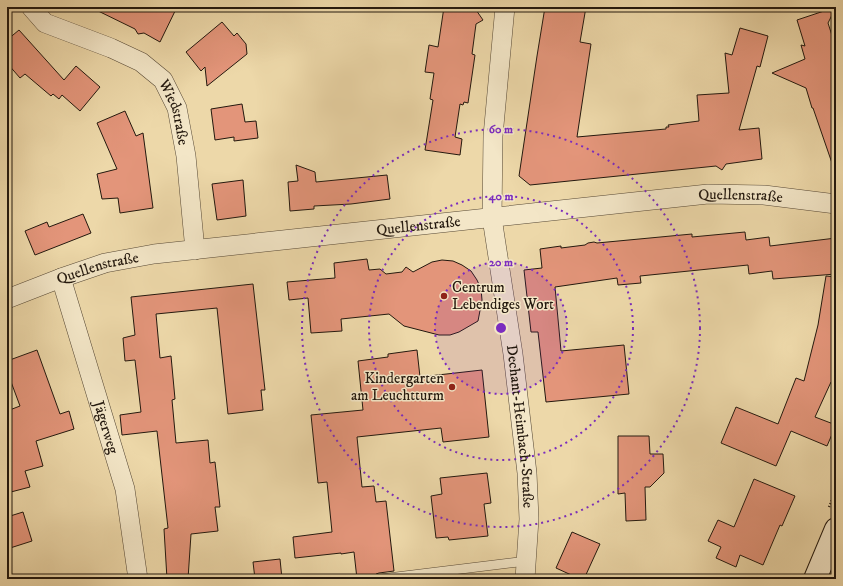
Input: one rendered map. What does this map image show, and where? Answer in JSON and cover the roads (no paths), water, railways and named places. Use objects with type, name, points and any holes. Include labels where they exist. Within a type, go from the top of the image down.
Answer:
[{"type":"main road","points":[[815,579],[836,529]]},
{"type":"street","name":"Wiedstraße","points":[[31,7],[45,23],[111,48],[141,62],[163,80],[177,108],[186,156],[195,250]]},
{"type":"street","name":"Dechant-Heimbach-Straße","points":[[505,7],[493,136],[492,218],[513,354],[526,467],[529,519],[526,570]]},
{"type":"street","name":"Quellenstraße","points":[[7,299],[105,263],[154,254],[708,194],[764,195],[836,204]]},
{"type":"street","name":"Jägerweg","points":[[61,278],[124,489],[138,579]]},
{"type":"lane","name":"Dechant-Heimbach-Straße","points":[[380,579],[526,570]]},
{"type":"place","name":"Centrum Lebendiges Wort","points":[[444,296]]},
{"type":"place","name":"Kindergarten am Leuchtturm","points":[[452,387]]}]
